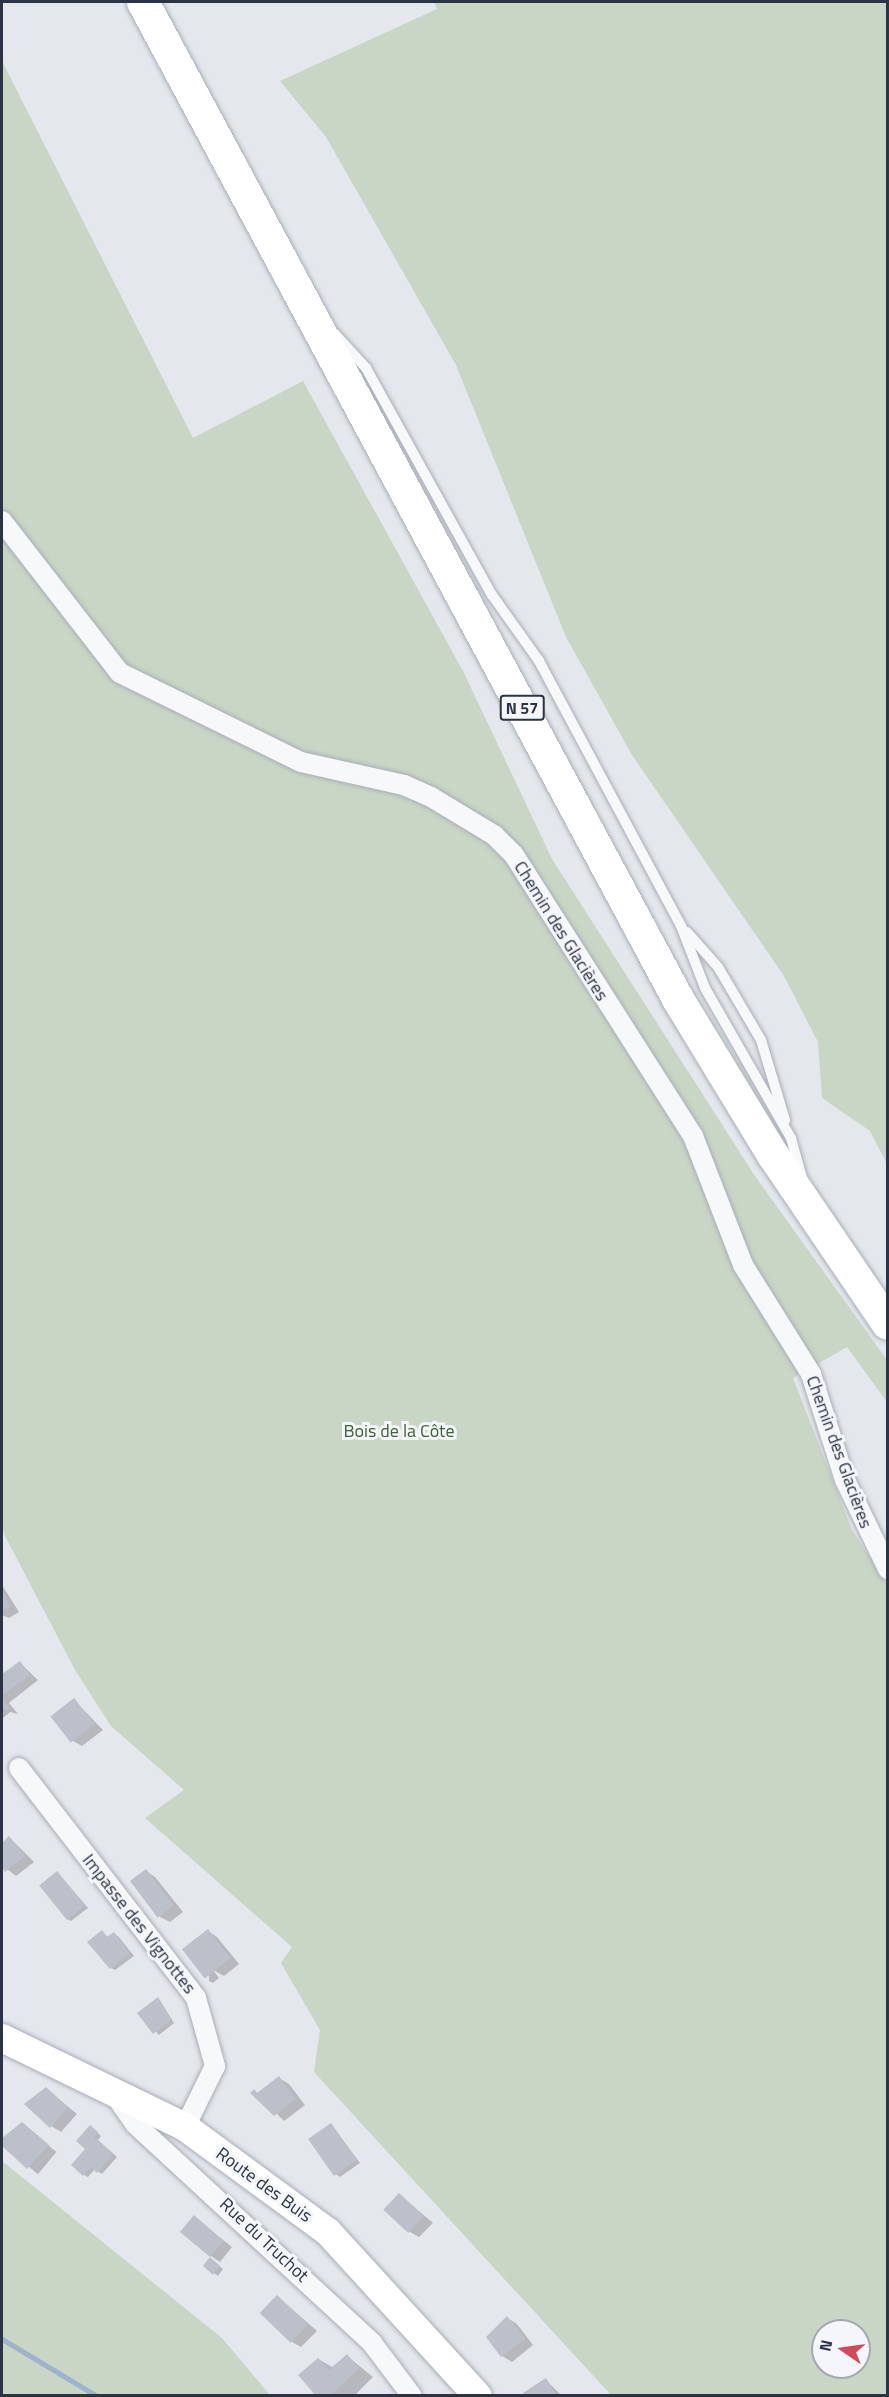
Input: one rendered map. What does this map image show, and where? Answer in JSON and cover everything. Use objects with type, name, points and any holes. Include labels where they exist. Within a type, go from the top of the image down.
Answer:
[{"type":"main road","name":"N 57","points":[[143,2],[649,947],[740,1103],[813,1216],[888,1324]]},
{"type":"street","name":"Chemin des Glacières","points":[[2,521],[120,673],[301,762],[404,785],[431,797],[494,835],[514,855],[551,908],[616,1018],[693,1136],[743,1265],[811,1374],[845,1480],[888,1569]]},
{"type":"street","name":"Impasse des Vignottes","points":[[19,1768],[196,1998],[215,2066],[186,2127]]},
{"type":"street","name":"Route des Buis","points":[[2,2038],[186,2127],[328,2232],[478,2396]]},
{"type":"street","name":"Rue du Truchot","points":[[111,2090],[135,2124],[372,2343],[412,2396]]},
{"type":"lane","points":[[304,302],[366,368],[378,386],[492,595],[539,661],[681,926],[705,988],[791,1138]]},
{"type":"lane","points":[[681,926],[718,967],[761,1040],[813,1216]]},
{"type":"green space","points":[[434,2],[887,2],[887,1164],[870,1131],[822,1098],[818,1042],[784,976],[632,755],[566,637],[456,365],[326,137],[280,81],[437,9]]},
{"type":"green space","name":"Bois de la Côte","points":[[2,61],[193,438],[303,381],[463,671],[552,859],[755,1176],[887,1360],[887,1402],[847,1347],[793,1378],[852,1530],[887,1584],[887,2395],[611,2395],[314,2072],[320,2030],[281,1963],[292,1947],[145,1818],[184,1790],[111,1726],[75,1670],[5,1536],[2,1526]]},
{"type":"green space","points":[[2,2161],[222,2338],[270,2395],[2,2395]]},
{"type":"building","points":[[2,1591],[10,1607],[2,1611]]},
{"type":"building","points":[[20,1661],[30,1675],[2,1696],[2,1674]]},
{"type":"building","points":[[2,1698],[10,1708],[6,1711],[2,1705]]},
{"type":"building","points":[[74,1698],[94,1724],[71,1742],[50,1716]]},
{"type":"building","points":[[9,1836],[25,1856],[5,1872],[2,1867],[2,1843]]},
{"type":"building","points":[[146,1869],[174,1906],[158,1918],[130,1881]]},
{"type":"building","points":[[57,1871],[85,1905],[67,1920],[39,1885]]},
{"type":"building","points":[[208,1929],[231,1958],[205,1978],[182,1949]]},
{"type":"building","points":[[102,1930],[107,1937],[114,1932],[130,1953],[110,1969],[87,1942]]},
{"type":"building","points":[[158,1997],[171,2020],[153,2034],[137,2013]]},
{"type":"building","points":[[279,2076],[296,2099],[274,2116],[250,2093],[254,2089],[257,2093]]},
{"type":"building","points":[[46,2087],[68,2107],[50,2128],[24,2104]]},
{"type":"building","points":[[22,2122],[49,2145],[27,2169],[2,2146],[2,2138]]},
{"type":"building","points":[[331,2123],[357,2160],[334,2176],[308,2139]]},
{"type":"building","points":[[90,2125],[98,2132],[94,2137],[113,2154],[97,2173],[91,2167],[83,2176],[71,2165],[85,2149],[76,2141]]},
{"type":"building","points":[[399,2193],[424,2216],[408,2233],[383,2210]]},
{"type":"building","points":[[194,2215],[224,2241],[210,2257],[180,2232]]},
{"type":"building","points":[[210,2257],[220,2266],[213,2275],[203,2266]]},
{"type":"building","points":[[277,2295],[308,2325],[291,2343],[260,2313]]},
{"type":"building","points":[[507,2316],[525,2339],[501,2357],[486,2337]]},
{"type":"building","points":[[347,2354],[359,2368],[333,2393],[335,2396],[316,2396],[298,2375],[318,2358],[329,2370]]},
{"type":"building","points":[[546,2378],[556,2394],[524,2396],[523,2393]]},
{"type":"waterway","points":[[2,2339],[97,2396]]}]
